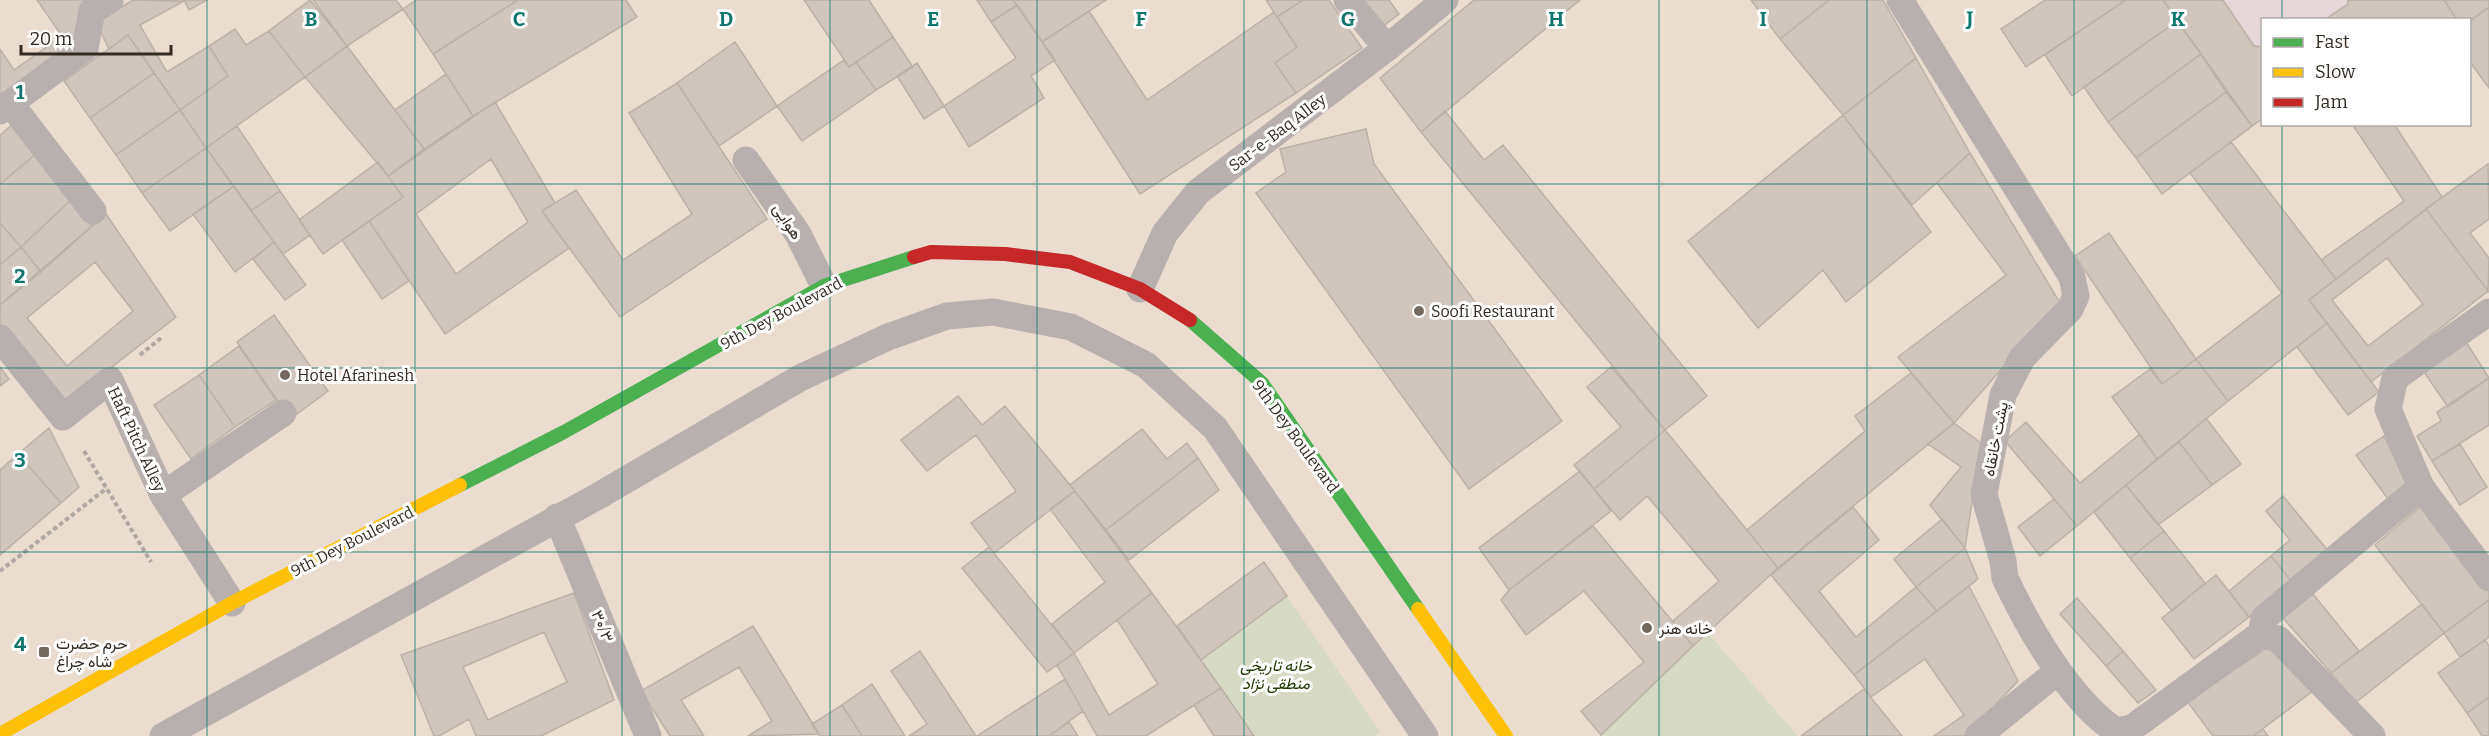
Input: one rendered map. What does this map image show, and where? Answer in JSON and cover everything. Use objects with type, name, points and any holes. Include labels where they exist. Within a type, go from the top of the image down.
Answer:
[{"type":"street","name":"9th Dey Boulevard","points":[[0,734],[232,603],[564,432],[824,286],[874,268],[931,252],[1005,254],[1070,262],[1140,289],[1192,321],[1262,383],[1506,736]]},
{"type":"lane","points":[[93,211],[5,107],[85,48],[92,11],[110,0]]},
{"type":"lane","points":[[1347,0],[1387,48]]},
{"type":"lane","name":"Sar-e-Baq Alley","points":[[1140,289],[1165,234],[1198,192],[1387,48],[1445,0]]},
{"type":"lane","name":"پشت خانقاه","points":[[1902,1],[2072,277],[2076,296],[2070,309],[2022,358],[2003,395],[1984,494],[2003,561],[2005,578],[2058,671],[2104,723],[2116,731],[2132,728],[2261,634]]},
{"type":"lane","name":"هوایی","points":[[746,160],[798,234],[824,286]]},
{"type":"lane","points":[[163,736],[556,517],[600,495],[800,378],[888,337],[947,316],[993,312],[1071,327],[1146,365],[1215,428],[1425,736]]},
{"type":"lane","points":[[2489,312],[2395,378],[2388,409],[2421,487],[2489,578]]},
{"type":"lane","name":"Haft Pitch Alley","points":[[0,338],[63,417],[110,380],[162,495],[232,603]]},
{"type":"lane","points":[[162,495],[283,413]]},
{"type":"lane","points":[[2372,736],[2278,639],[2261,634],[2264,618],[2421,487]]},
{"type":"lane","name":"۳۰/۳","points":[[556,517],[648,736]]},
{"type":"lane","points":[[1978,736],[2058,671]]},
{"type":"path","points":[[0,571],[107,488],[151,562]]},
{"type":"shaded area","points":[[2163,0],[2444,0],[2456,18],[2261,18],[2261,120],[2252,126]]},
{"type":"green space","name":"خانه تاریخی منطقی نژاد","points":[[1287,596],[1380,732],[1374,736],[1254,736],[1201,660]]},
{"type":"green space","points":[[1708,633],[1798,736],[1601,736],[1601,735]]},
{"type":"building","points":[[37,0],[91,0],[76,44],[0,100],[0,49],[14,70],[62,36]]},
{"type":"building","points":[[133,0],[184,1],[140,25],[167,72],[209,46],[228,76],[180,110],[128,35],[109,49],[96,22]]},
{"type":"building","points":[[184,0],[207,0],[189,10]]},
{"type":"building","points":[[310,0],[347,46],[305,77],[269,31]]},
{"type":"building","points":[[313,0],[396,0],[403,9],[347,46]]},
{"type":"building","points":[[416,0],[518,0],[433,54],[403,9]]},
{"type":"building","points":[[518,0],[626,0],[637,17],[473,116],[433,54]]},
{"type":"building","points":[[804,0],[869,0],[893,37],[849,67]]},
{"type":"building","points":[[977,0],[1013,0],[1017,5],[991,22]]},
{"type":"building","points":[[1013,0],[1106,0],[1042,42]]},
{"type":"building","points":[[1266,0],[1303,0],[1277,17]]},
{"type":"building","points":[[1303,0],[1329,0],[1362,48],[1296,93],[1275,63],[1297,47],[1277,17]]},
{"type":"building","points":[[1363,0],[1389,0],[1399,14],[1382,27]]},
{"type":"building","points":[[1474,0],[1580,0],[1421,132],[1380,78]]},
{"type":"building","points":[[1751,0],[1829,0],[1780,39]]},
{"type":"building","points":[[1829,0],[1883,0],[1916,58],[1843,115],[1780,39]]},
{"type":"building","points":[[2045,0],[2126,0],[2026,67],[2001,29]]},
{"type":"building","points":[[2126,0],[2163,0],[2177,21],[2072,96],[2045,55]]},
{"type":"building","points":[[2163,0],[2223,0],[2254,46],[2261,47],[2261,120],[2252,126]]},
{"type":"building","points":[[2348,0],[2444,0],[2456,18],[2327,18],[2348,4]]},
{"type":"building","points":[[2444,0],[2489,0],[2489,7],[2471,20],[2471,18],[2456,18]]},
{"type":"building","points":[[1017,5],[1055,60],[1031,76],[1044,98],[969,147],[944,106],[1016,58],[991,22]]},
{"type":"building","points":[[2489,7],[2489,88],[2471,63],[2471,20]]},
{"type":"building","points":[[1089,11],[1147,100],[1274,12],[1297,47],[1275,63],[1296,93],[1140,194],[1042,42]]},
{"type":"building","points":[[2177,21],[2201,54],[2108,122],[2084,87]]},
{"type":"building","points":[[235,29],[246,45],[269,31],[305,77],[206,148],[180,110],[228,76],[209,46]]},
{"type":"building","points":[[128,35],[154,73],[90,118],[64,81]]},
{"type":"building","points":[[893,37],[913,67],[876,90],[856,62]]},
{"type":"building","points":[[735,42],[777,106],[719,146],[677,83]]},
{"type":"building","points":[[347,46],[424,149],[388,176],[305,77]]},
{"type":"building","points":[[2201,54],[2226,92],[2136,158],[2108,122]]},
{"type":"building","points":[[1916,58],[1970,153],[1912,205],[1843,115]]},
{"type":"building","points":[[844,60],[849,67],[856,62],[876,90],[802,141],[777,106]]},
{"type":"building","points":[[917,63],[944,106],[924,119],[897,76]]},
{"type":"building","points":[[154,73],[180,110],[116,155],[90,118]]},
{"type":"building","points":[[446,74],[473,116],[424,149],[395,110]]},
{"type":"building","points":[[677,83],[767,219],[620,317],[542,211],[576,190],[623,260],[692,214],[629,113]]},
{"type":"building","points":[[2226,92],[2252,126],[2162,194],[2136,158]]},
{"type":"building","points":[[495,102],[555,203],[542,211],[569,248],[445,334],[369,221],[403,197],[388,176]],"holes":[[[491,159],[528,222],[456,274],[416,214]]]},
{"type":"building","points":[[180,110],[206,148],[142,193],[116,155]]},
{"type":"building","points":[[1445,111],[1484,160],[1503,145],[1707,396],[1665,430],[1421,132]]},
{"type":"building","points":[[1843,115],[1931,232],[1846,302],[1823,270],[1758,328],[1688,241]]},
{"type":"building","points":[[13,124],[36,154],[0,184],[0,135]]},
{"type":"building","points":[[237,126],[280,191],[251,211],[206,148]]},
{"type":"building","points":[[2353,126],[2395,126],[2442,197],[2336,279],[2321,260],[2404,201]]},
{"type":"building","points":[[1366,129],[1374,164],[1562,421],[1469,489],[1256,193],[1286,172],[1280,149]]},
{"type":"building","points":[[2231,142],[2336,279],[2309,300],[2327,323],[2228,401],[2196,359],[2282,293],[2190,173]]},
{"type":"building","points":[[206,148],[234,186],[170,231],[142,193]]},
{"type":"building","points":[[1970,153],[2060,303],[1954,423],[1898,357],[2006,275],[1937,183]]},
{"type":"building","points":[[36,154],[71,200],[21,247],[0,223],[0,184]]},
{"type":"building","points":[[378,162],[403,197],[323,254],[299,220]]},
{"type":"building","points":[[2488,164],[2489,219],[2470,233],[2489,258],[2488,291],[2426,209]]},
{"type":"building","points":[[234,186],[274,242],[235,272],[193,214]]},
{"type":"building","points":[[280,191],[310,235],[283,254],[251,211]]},
{"type":"building","points":[[71,200],[92,226],[41,272],[21,247]]},
{"type":"building","points":[[2426,209],[2488,291],[2371,382],[2309,300]],"holes":[[[2387,258],[2423,304],[2368,346],[2332,300]]]},
{"type":"building","points":[[106,214],[176,317],[64,404],[0,329],[0,305]],"holes":[[[95,262],[133,311],[67,366],[27,318]]]},
{"type":"building","points":[[369,221],[409,281],[382,299],[342,240]]},
{"type":"building","points":[[0,223],[21,247],[0,265]]},
{"type":"building","points":[[2109,233],[2196,359],[2162,384],[2075,256]]},
{"type":"building","points":[[274,242],[306,285],[285,300],[253,259]]},
{"type":"building","points":[[21,247],[41,272],[0,305],[0,265]]},
{"type":"building","points":[[274,315],[328,391],[290,419],[237,342]]},
{"type":"building","points":[[2327,323],[2379,392],[2348,415],[2297,347]]},
{"type":"building","points":[[2466,342],[2489,378],[2448,407],[2424,372]]},
{"type":"building","points":[[239,346],[276,400],[235,427],[199,375]]},
{"type":"building","points":[[2196,359],[2228,401],[2157,459],[2112,397],[2150,369],[2162,384]]},
{"type":"building","points":[[0,367],[9,379],[0,386]]},
{"type":"building","points":[[1611,367],[1665,430],[1594,489],[1574,465],[1621,427],[1587,387]]},
{"type":"building","points":[[1911,373],[1954,423],[1778,568],[1747,530],[1865,431],[1855,416]]},
{"type":"building","points":[[199,375],[235,427],[191,459],[154,405]]},
{"type":"building","points":[[2489,378],[2489,425],[2432,461],[2417,436],[2441,421],[2437,412]]},
{"type":"building","points":[[958,396],[982,425],[1005,406],[1075,491],[994,553],[971,523],[1016,491],[976,435],[927,471],[901,440]]},
{"type":"building","points":[[2206,418],[2241,464],[2212,485],[2179,442]]},
{"type":"building","points":[[2026,422],[2080,483],[2140,434],[2157,459],[2077,526],[2005,441]]},
{"type":"building","points":[[1954,423],[1981,443],[1965,548],[1930,505],[1961,467],[1928,444]]},
{"type":"building","points":[[49,428],[79,487],[61,503],[18,454]]},
{"type":"building","points":[[1142,429],[1167,459],[1187,443],[1198,458],[1106,530],[1070,485]]},
{"type":"building","points":[[1665,430],[1778,568],[1693,646],[1673,621],[1719,581],[1647,496],[1620,520],[1594,489]]},
{"type":"building","points":[[2384,436],[2409,488],[2390,502],[2356,455]]},
{"type":"building","points":[[2179,442],[2212,485],[2158,525],[2126,485]]},
{"type":"building","points":[[2460,444],[2487,487],[2460,505],[2432,461]]},
{"type":"building","points":[[18,454],[61,503],[0,555],[0,470]]},
{"type":"building","points":[[1198,458],[1219,490],[1129,560],[1106,530]]},
{"type":"building","points":[[1580,471],[1611,511],[1509,590],[1479,548]]},
{"type":"building","points":[[2126,485],[2164,531],[2130,558],[2094,512]]},
{"type":"building","points":[[1075,491],[1152,593],[1074,653],[1052,624],[1105,582],[1050,509]]},
{"type":"building","points":[[2283,496],[2329,552],[2292,582],[2271,556],[2290,540],[2266,511]]},
{"type":"building","points":[[2054,499],[2077,526],[2040,556],[2018,527]]},
{"type":"building","points":[[2422,505],[2489,591],[2489,600],[2444,633],[2375,545]]},
{"type":"building","points":[[1853,507],[1879,540],[1819,591],[1856,637],[1916,587],[1937,611],[1854,675],[1771,575]]},
{"type":"building","points":[[1942,519],[1965,548],[1916,587],[1894,559]]},
{"type":"building","name":"خانه هنر","points":[[1593,526],[1693,646],[1601,735],[1581,711],[1644,662],[1584,591],[1526,635],[1501,600],[1509,590]]},
{"type":"building","points":[[2164,531],[2205,583],[2172,611],[2130,558]]},
{"type":"building","points":[[989,547],[1074,653],[1047,672],[962,568]]},
{"type":"building","points":[[1965,548],[1978,579],[1937,611],[1916,587]]},
{"type":"building","points":[[2271,556],[2292,582],[2249,617],[2229,591]]},
{"type":"building","points":[[1264,562],[1287,596],[1201,660],[1177,626]]},
{"type":"building","points":[[2216,575],[2249,617],[2194,659],[2162,618]]},
{"type":"building","points":[[1969,586],[2018,681],[1966,736],[1934,736],[1964,715],[1925,659],[1871,697],[1854,675]]},
{"type":"building","points":[[574,593],[614,700],[541,736],[476,736],[469,719],[439,736],[434,736],[401,655]],"holes":[[[544,632],[567,682],[488,720],[463,667]]]},
{"type":"building","points":[[1152,593],[1221,688],[1146,736],[1097,736],[1057,665],[1074,653],[1109,715],[1158,684],[1117,620]]},
{"type":"building","points":[[2313,594],[2359,651],[2331,673],[2283,618]]},
{"type":"building","points":[[2077,598],[2123,651],[2106,666],[2060,614]]},
{"type":"building","points":[[2489,600],[2489,637],[2460,657],[2444,633]]},
{"type":"building","points":[[2422,604],[2444,633],[2355,703],[2331,673]]},
{"type":"building","points":[[753,626],[819,734],[748,736],[772,721],[739,667],[681,700],[704,736],[670,736],[641,691]]},
{"type":"building","points":[[2485,640],[2489,646],[2489,697],[2467,713],[2438,673]]},
{"type":"building","points":[[2270,646],[2313,691],[2253,736],[2213,736],[2187,701]]},
{"type":"building","points":[[920,651],[976,736],[909,736],[927,724],[891,671]]},
{"type":"building","points":[[2123,651],[2156,690],[2138,703],[2106,666]]},
{"type":"building","points":[[1065,679],[1083,711],[1049,736],[977,736]]},
{"type":"building","points":[[872,684],[905,736],[862,736],[842,705]]},
{"type":"building","points":[[1221,688],[1254,736],[1214,736],[1194,705]]},
{"type":"building","points":[[1864,689],[1902,736],[1801,736]]},
{"type":"building","points":[[2489,697],[2489,736],[2482,736],[2467,713]]},
{"type":"building","points":[[842,705],[862,736],[820,736],[812,724]]},
{"type":"building","points":[[1069,722],[1078,736],[1049,736]]},
{"type":"building","points":[[2263,729],[2268,736],[2253,736]]},
{"type":"traffic: fast","points":[[460,485],[564,432],[824,286],[914,257]]},
{"type":"traffic: fast","points":[[1190,320],[1262,383],[1418,609]]},
{"type":"traffic: slow","points":[[0,734],[232,603],[460,485]]},
{"type":"traffic: slow","points":[[1418,609],[1506,736]]},
{"type":"traffic: jam","points":[[914,257],[931,252],[1005,254],[1070,262],[1140,289],[1190,320]]},
{"type":"place","name":"Soofi Restaurant","points":[[1419,311]]},
{"type":"place","name":"Hotel Afarinesh","points":[[285,375]]},
{"type":"place","name":"خانه هنر","points":[[1647,628]]},
{"type":"place","name":"حرم حضرت شاه چراغ","points":[[44,652]]}]
